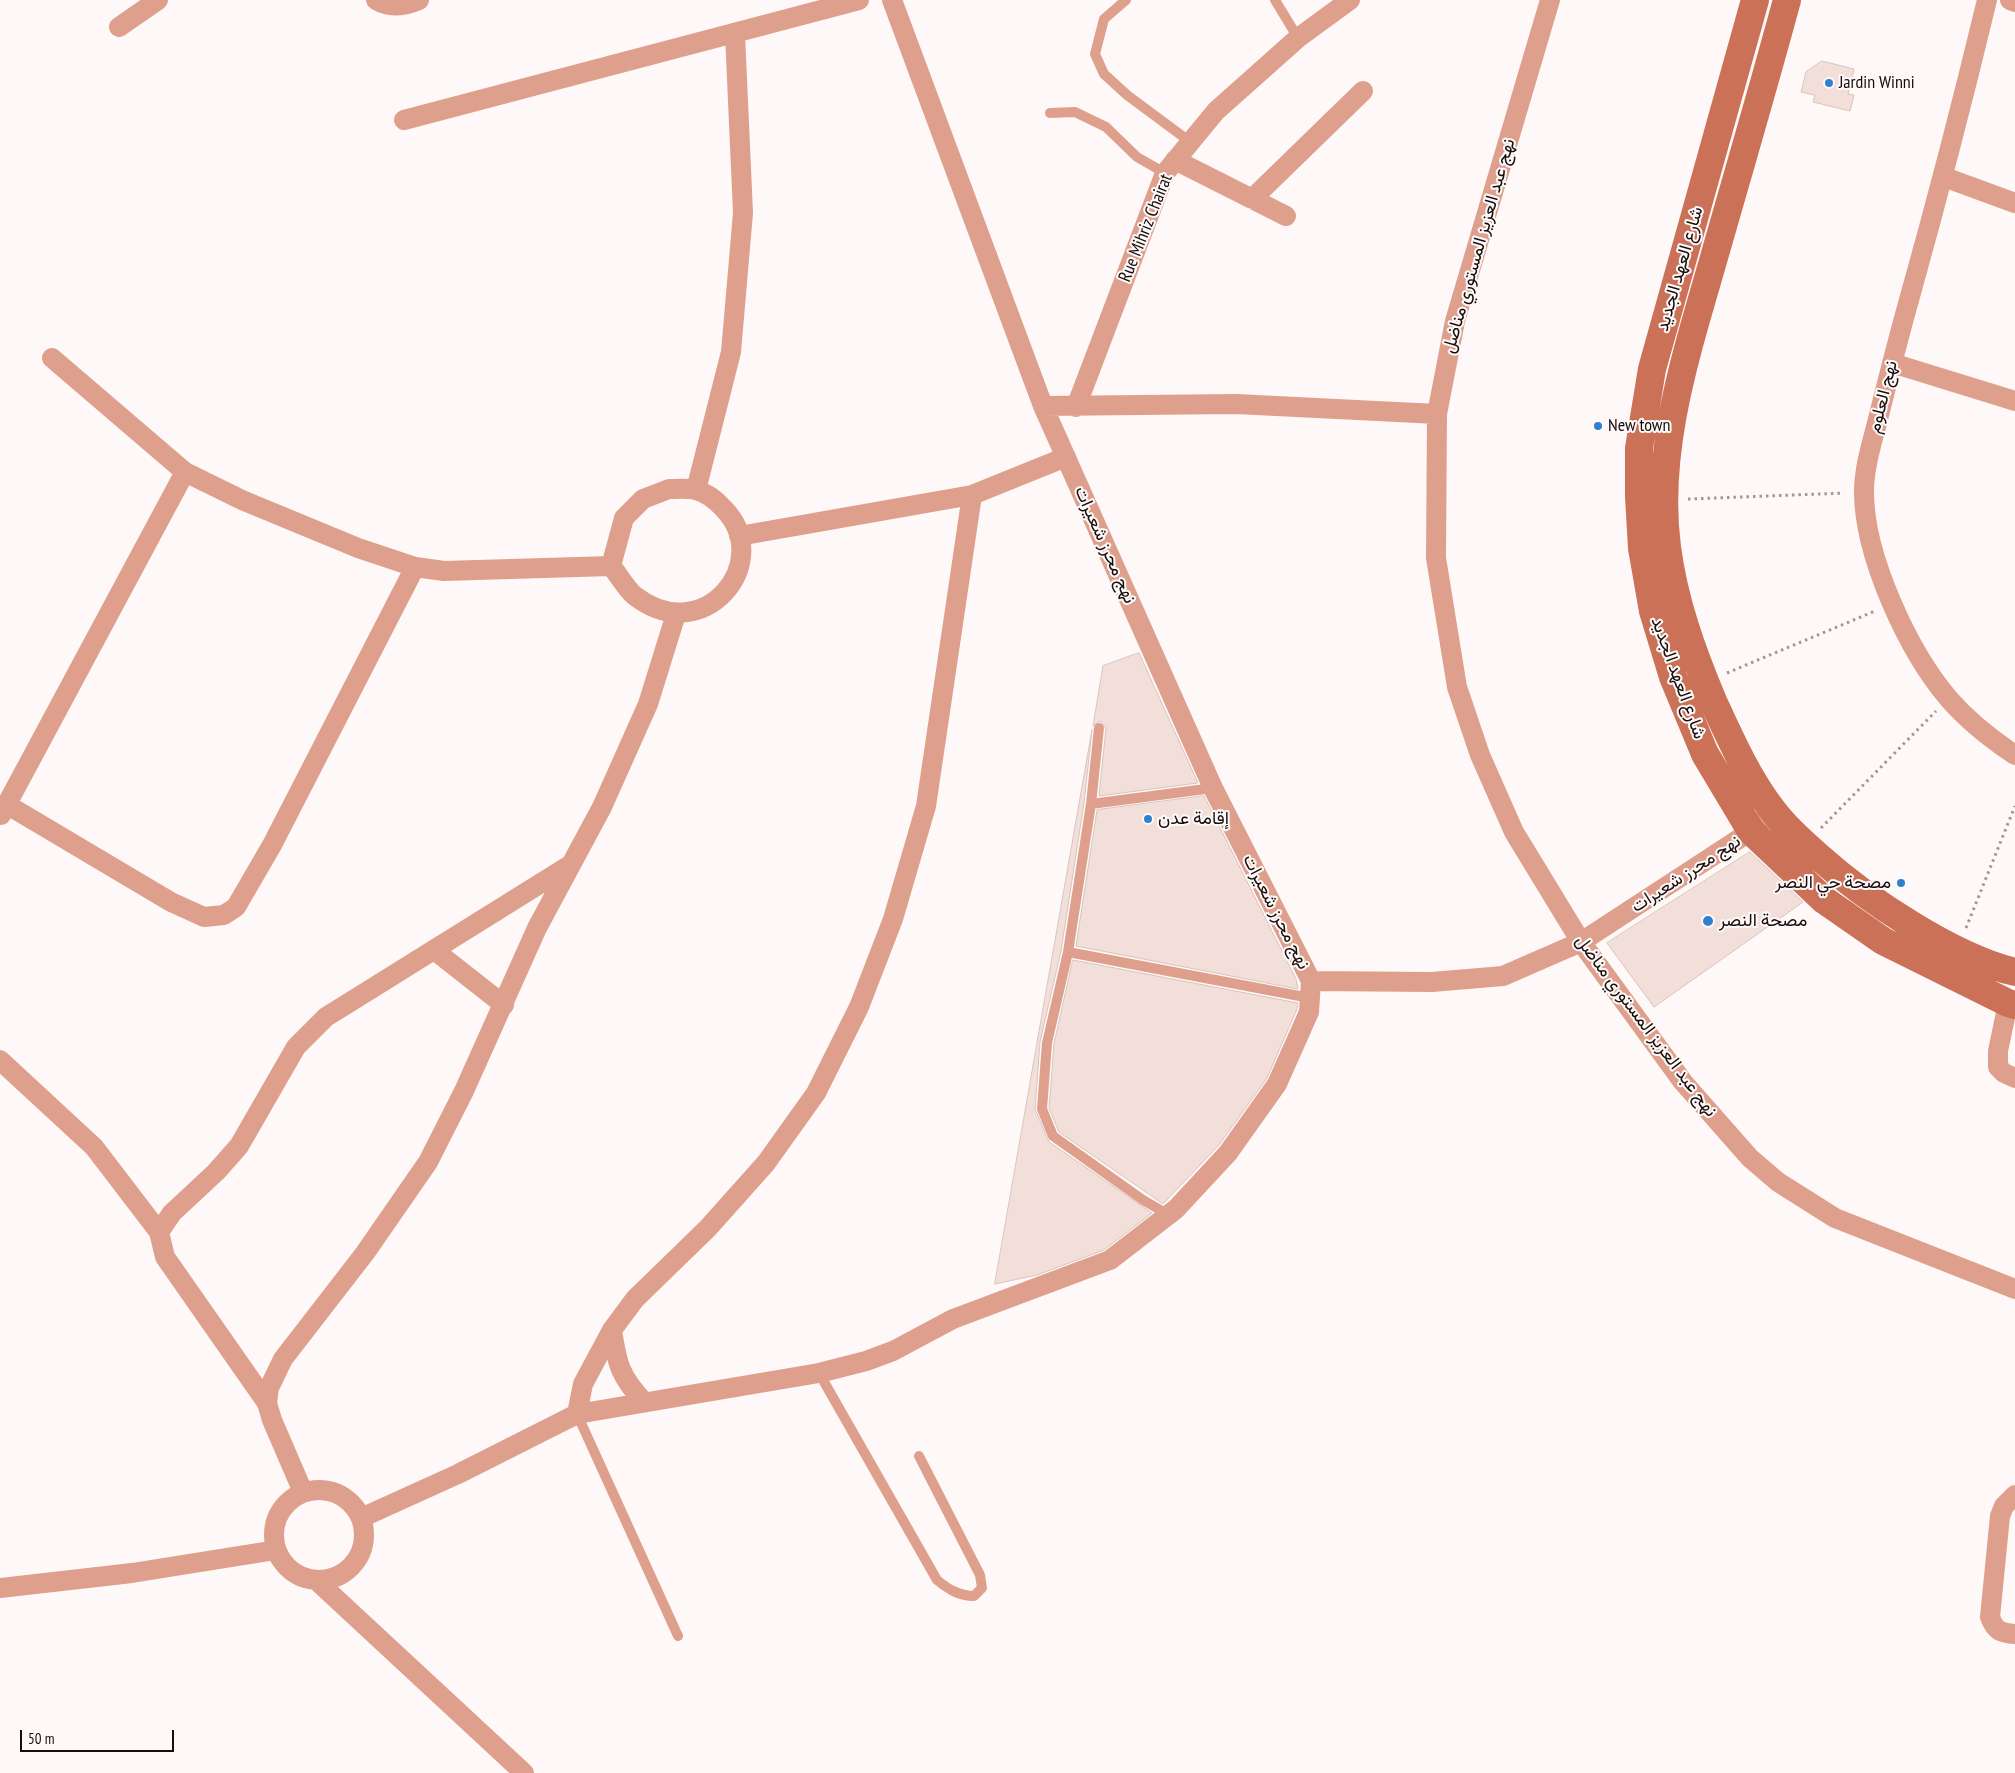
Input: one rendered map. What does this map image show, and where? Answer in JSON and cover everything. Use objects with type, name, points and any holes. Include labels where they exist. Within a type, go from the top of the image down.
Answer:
[{"type":"main road","points":[[1739,0],[1746,34]]},
{"type":"main road","name":"شارع العهد الجديد","points":[[1755,0],[1652,369],[1639,448],[1639,497],[1642,548],[1653,611],[1674,677],[1705,754],[1751,831],[1824,900],[1883,941],[2011,1004]]},
{"type":"main road","name":"شارع العهد الجديد","points":[[1787,0],[1680,377],[1666,462],[1665,500],[1667,546],[1678,607],[1692,650],[1733,745],[1773,811],[1838,874],[1895,915],[1958,949],[2015,972]]},
{"type":"street","points":[[119,27],[158,0]]},
{"type":"street","points":[[376,0],[384,5],[396,6],[419,0]]},
{"type":"street","points":[[404,120],[860,0]]},
{"type":"street","name":"نهج محرز شعيرات","points":[[892,0],[1044,406],[1213,788],[1311,989],[1503,976],[1581,942],[1751,831],[1773,811]]},
{"type":"street","name":"Rue Mihriz Chairat","points":[[1076,406],[1170,167],[1189,141],[1216,111],[1298,38],[1350,0]]},
{"type":"street","name":"نهج عبد العزيز المستوري مناضل","points":[[1550,0],[1455,321],[1437,414],[1436,558],[1457,687],[1480,755],[1514,832],[1581,942],[1683,1082],[1750,1158],[1778,1182],[1835,1218],[2015,1289]]},
{"type":"street","name":"نهج العلوم","points":[[1988,0],[1944,177],[1892,363],[1868,459],[1864,492],[1870,540],[1883,581],[1914,648],[1949,698],[1984,734],[2015,755]]},
{"type":"street","points":[[2010,0],[2015,2]]},
{"type":"street","points":[[696,490],[732,342],[743,213],[736,34]]},
{"type":"street","points":[[1252,199],[1363,91]]},
{"type":"street","points":[[1170,167],[1252,199],[1286,216]]},
{"type":"street","points":[[1944,177],[2015,203]]},
{"type":"street","points":[[52,358],[185,472],[242,500],[340,541],[415,567],[444,571],[611,566]]},
{"type":"street","points":[[1892,363],[2015,401]]},
{"type":"street","points":[[1044,406],[1236,404],[1437,414]]},
{"type":"street","points":[[739,536],[972,496],[1066,457]]},
{"type":"street","points":[[185,472],[3,810],[171,902],[204,917],[224,915],[236,907],[272,845],[415,567]]},
{"type":"street","points":[[669,489],[696,490],[716,500],[730,516],[739,536],[741,554],[738,571],[729,587],[716,600],[701,609],[676,614],[657,610],[634,595],[611,566],[624,518],[644,498],[669,489]]},
{"type":"street","points":[[576,1414],[583,1384],[612,1330],[635,1299],[708,1228],[766,1163],[816,1093],[859,1007],[893,919],[926,806],[972,496]]},
{"type":"street","points":[[267,1403],[269,1388],[284,1359],[365,1254],[428,1162],[464,1091],[537,928],[602,808],[648,704],[676,614]]},
{"type":"street","points":[[159,1232],[172,1213],[216,1172],[239,1146],[296,1047],[326,1017],[571,864]]},
{"type":"street","points":[[434,950],[504,1005]]},
{"type":"street","points":[[361,1518],[458,1474],[576,1414],[643,1401],[819,1373],[866,1361],[893,1351],[953,1319],[1110,1260],[1168,1215],[1228,1153],[1277,1084],[1309,1012],[1311,989]]},
{"type":"street","points":[[2011,1004],[1998,1051],[1998,1067],[2004,1073],[2015,1078]]},
{"type":"street","points":[[0,1060],[94,1147],[159,1232],[165,1257],[267,1403],[272,1420],[303,1492]]},
{"type":"street","points":[[612,1330],[617,1362],[628,1384],[643,1401]]},
{"type":"street","points":[[320,1490],[337,1494],[351,1504],[361,1518],[364,1536],[360,1554],[350,1568],[334,1578],[316,1580],[299,1576],[285,1566],[276,1550],[273,1533],[278,1516],[288,1502],[303,1492],[320,1490]]},
{"type":"street","points":[[2015,1495],[2004,1506],[2000,1516],[1990,1617],[1993,1626],[2001,1633],[2015,1634]]},
{"type":"street","points":[[0,1588],[132,1573],[276,1550]]},
{"type":"street","points":[[316,1580],[524,1773]]},
{"type":"lane","points":[[1126,0],[1104,19],[1095,54],[1104,74],[1127,95],[1189,141]]},
{"type":"lane","points":[[1275,0],[1298,38]]},
{"type":"lane","points":[[1050,113],[1076,112],[1106,127],[1137,157],[1170,167]]},
{"type":"lane","points":[[1099,728],[1091,804],[1068,952],[1047,1043],[1042,1109],[1053,1136],[1143,1200],[1168,1215]]},
{"type":"lane","points":[[1091,804],[1213,788]]},
{"type":"lane","points":[[1068,952],[1311,989]]},
{"type":"lane","points":[[819,1373],[937,1580],[947,1589],[966,1596],[974,1596],[982,1588],[980,1575],[919,1456]]},
{"type":"lane","points":[[576,1414],[678,1636]]},
{"type":"path","points":[[1665,500],[1864,492]]},
{"type":"path","points":[[1705,682],[1893,603]]},
{"type":"path","points":[[1805,844],[1949,698]]},
{"type":"path","points":[[1958,949],[2015,806]]},
{"type":"building","points":[[1822,61],[1854,69],[1848,94],[1854,95],[1850,111],[1813,102],[1815,95],[1801,92],[1806,72]]},
{"type":"building","points":[[1139,653],[1198,783],[1099,796],[1106,728],[1100,721],[1093,726],[1103,666]]},
{"type":"building","points":[[1092,730],[1084,803],[1061,951],[1040,1042],[1035,1109],[1049,1142],[1152,1213],[1104,1250],[1037,1275],[995,1284]]},
{"type":"building","points":[[1204,796],[1296,979],[1298,989],[1076,946],[1097,810]]},
{"type":"building","name":"مصحة النصر","points":[[1750,852],[1803,902],[1654,1007],[1607,943]]},
{"type":"building","points":[[1073,960],[1298,1003],[1267,1078],[1219,1145],[1163,1204],[1059,1132],[1049,1108],[1054,1044]]},
{"type":"place","name":"Jardin Winni","points":[[1829,83]]},
{"type":"place","name":"New town","points":[[1598,426]]},
{"type":"place","name":"إقامة عدن","points":[[1148,819]]},
{"type":"place","name":"مصحة حي النصر","points":[[1901,883]]},
{"type":"place","name":"مصحة النصر","points":[[1708,921]]}]
